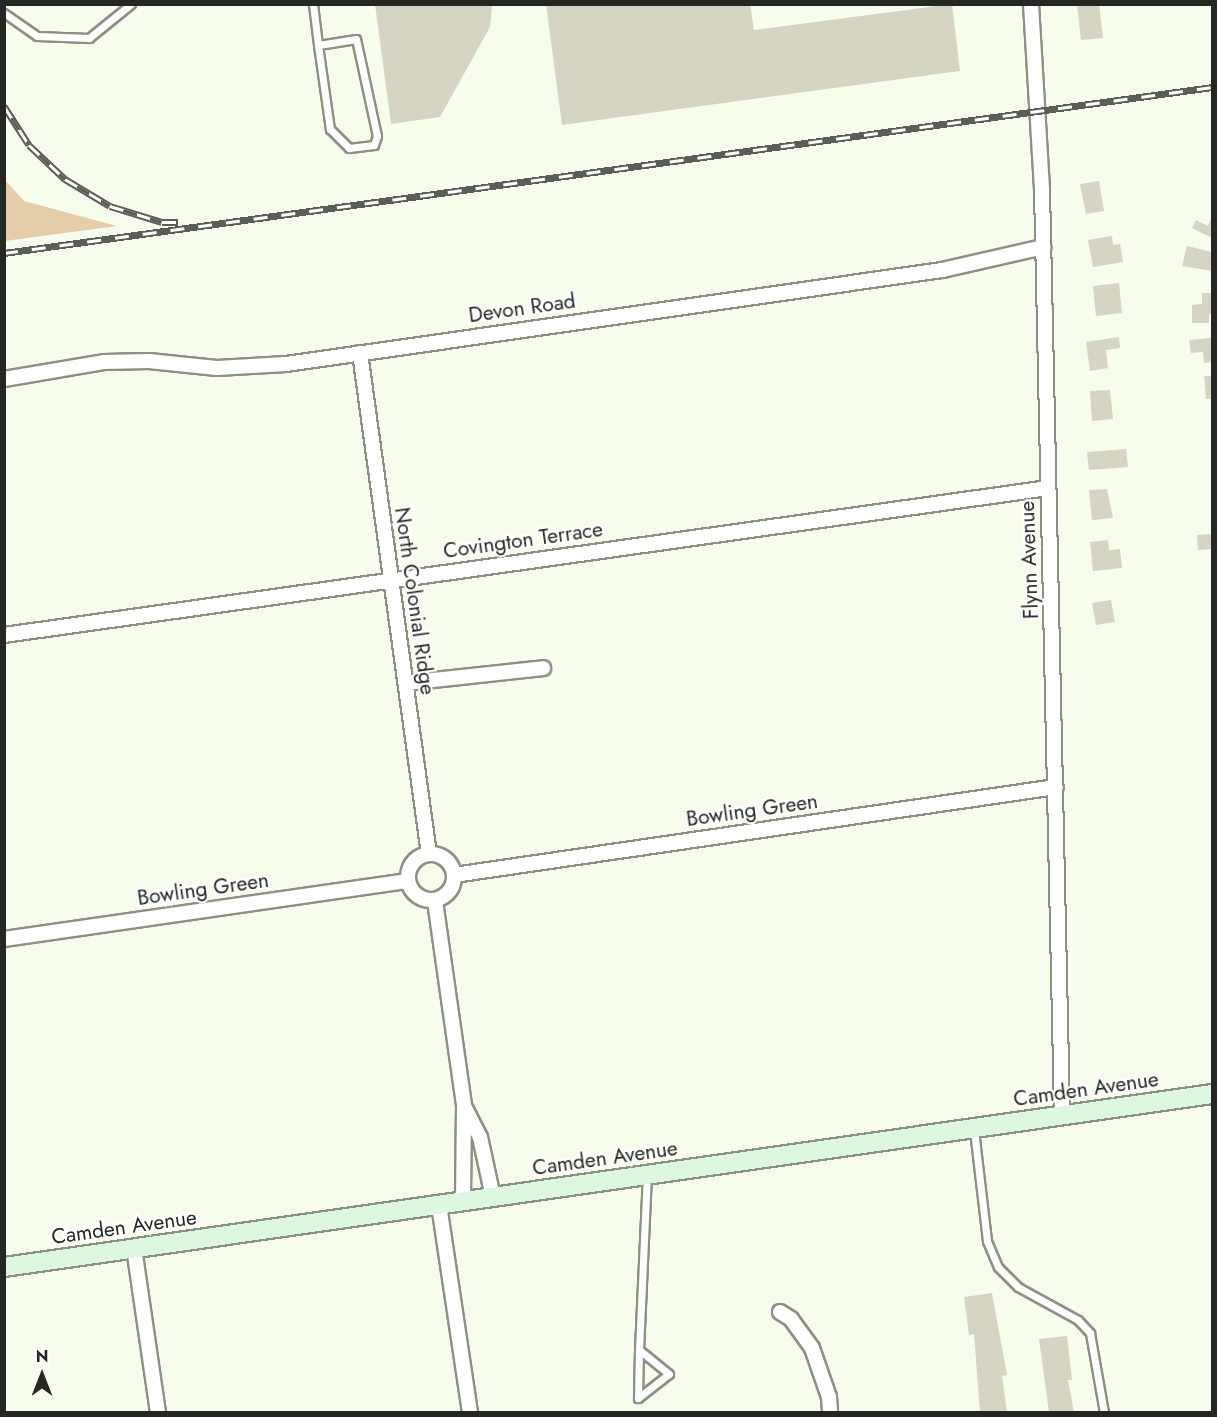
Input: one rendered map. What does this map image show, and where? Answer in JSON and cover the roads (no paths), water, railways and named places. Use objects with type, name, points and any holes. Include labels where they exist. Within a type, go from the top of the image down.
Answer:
[{"type":"main road","name":"Camden Avenue","points":[[4,1267],[1212,1094]]},
{"type":"street","name":"Flynn Avenue","points":[[1031,4],[1039,111],[1043,247],[1062,1115]]},
{"type":"street","name":"Devon Road","points":[[4,379],[104,362],[239,368],[963,267],[1043,247]]},
{"type":"street","name":"North Colonial Ridge","points":[[360,352],[429,854]]},
{"type":"street","name":"Covington Terrace","points":[[4,635],[1048,488]]},
{"type":"street","points":[[406,683],[543,668]]},
{"type":"street","name":"Bowling Green","points":[[454,875],[1056,787]]},
{"type":"street","points":[[429,854],[448,862],[454,875],[450,891],[435,900],[421,898],[408,881],[415,860],[429,854]]},
{"type":"street","name":"Bowling Green","points":[[4,939],[408,881]]},
{"type":"street","points":[[435,900],[464,1106],[463,1202]]},
{"type":"street","points":[[464,1106],[480,1137],[493,1197]]},
{"type":"street","points":[[439,1205],[470,1413]]},
{"type":"street","points":[[134,1248],[158,1413]]},
{"type":"street","points":[[780,1311],[812,1348],[829,1397],[830,1413]]},
{"type":"lane","points":[[4,13],[37,36],[88,38],[131,4]]},
{"type":"lane","points":[[312,4],[330,129],[349,148],[374,145],[377,136],[356,39],[318,45]]},
{"type":"lane","points":[[973,1127],[987,1240],[998,1267],[1018,1287],[1078,1320],[1089,1333],[1104,1413]]},
{"type":"lane","points":[[639,1350],[669,1374],[638,1398],[639,1350],[648,1175]]},
{"type":"railway","points":[[4,253],[1212,87]]},
{"type":"railway","points":[[4,106],[29,145],[65,179],[110,206],[162,222],[178,222]]}]
